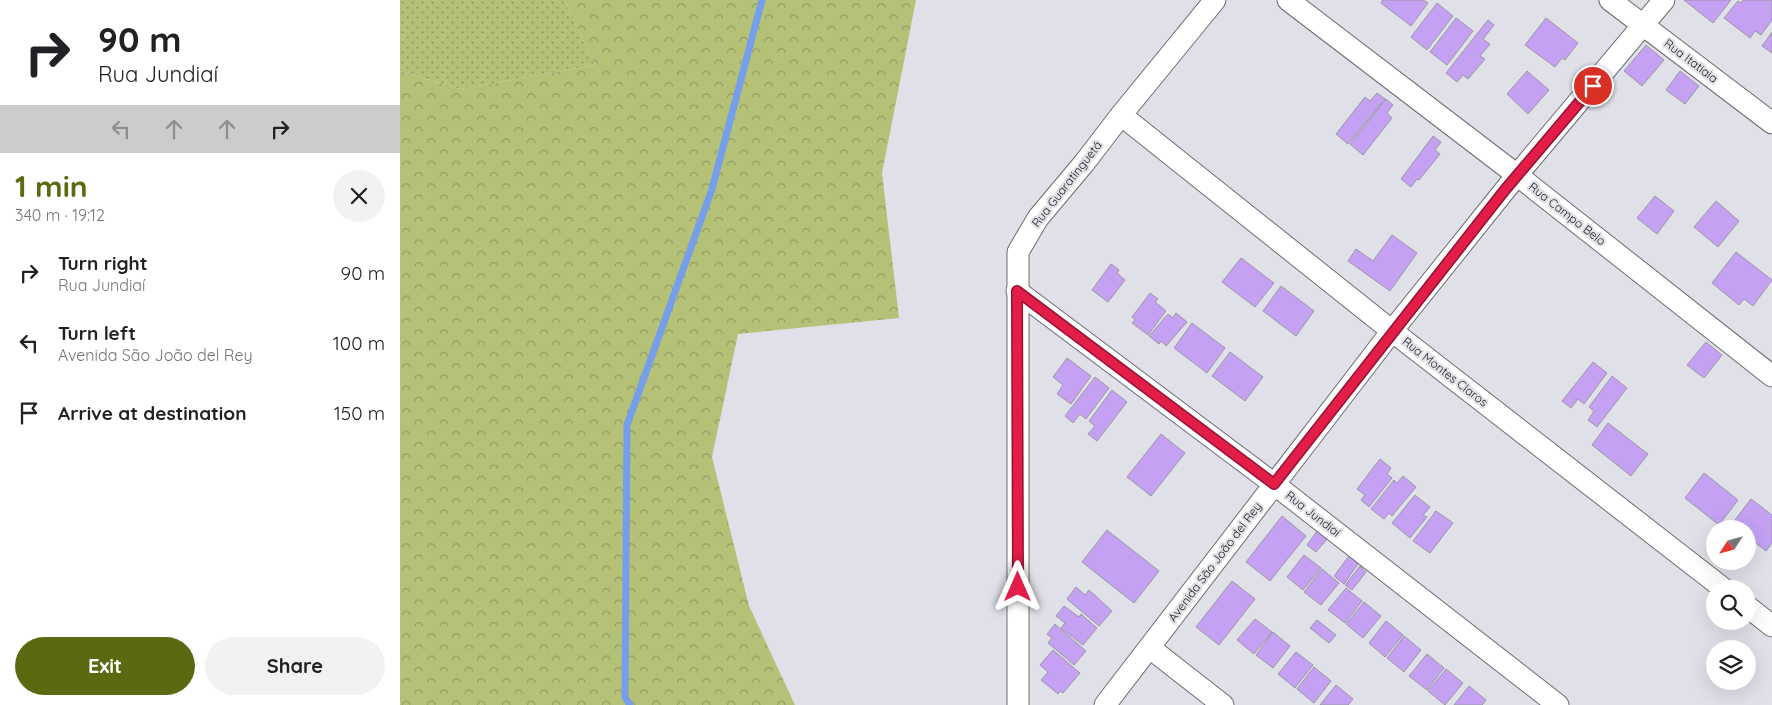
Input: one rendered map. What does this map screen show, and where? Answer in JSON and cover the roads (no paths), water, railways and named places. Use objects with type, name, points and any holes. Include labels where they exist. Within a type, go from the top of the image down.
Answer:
[{"type":"street","name":"Rua Guaratinguetá","points":[[1018,705],[1018,252],[1038,218],[1215,0]]},
{"type":"street","name":"Rua Campo Belo","points":[[1288,0],[1517,175],[1772,376]]},
{"type":"street","name":"Rua Itatiaia","points":[[1610,0],[1772,123]]},
{"type":"street","name":"Avenida São João del Rey","points":[[1106,705],[1392,331],[1517,175],[1664,0]]},
{"type":"street","name":"Rua Montes Claros","points":[[1121,116],[1392,331],[1712,580]]},
{"type":"street","name":"Rua Jundiaí","points":[[1017,291],[1274,484],[1558,705]]},
{"type":"street","points":[[1756,613],[1772,626]]},
{"type":"street","points":[[1150,648],[1223,705]]},
{"type":"waterway","points":[[630,705],[625,697],[627,425],[712,189],[762,0]]}]
